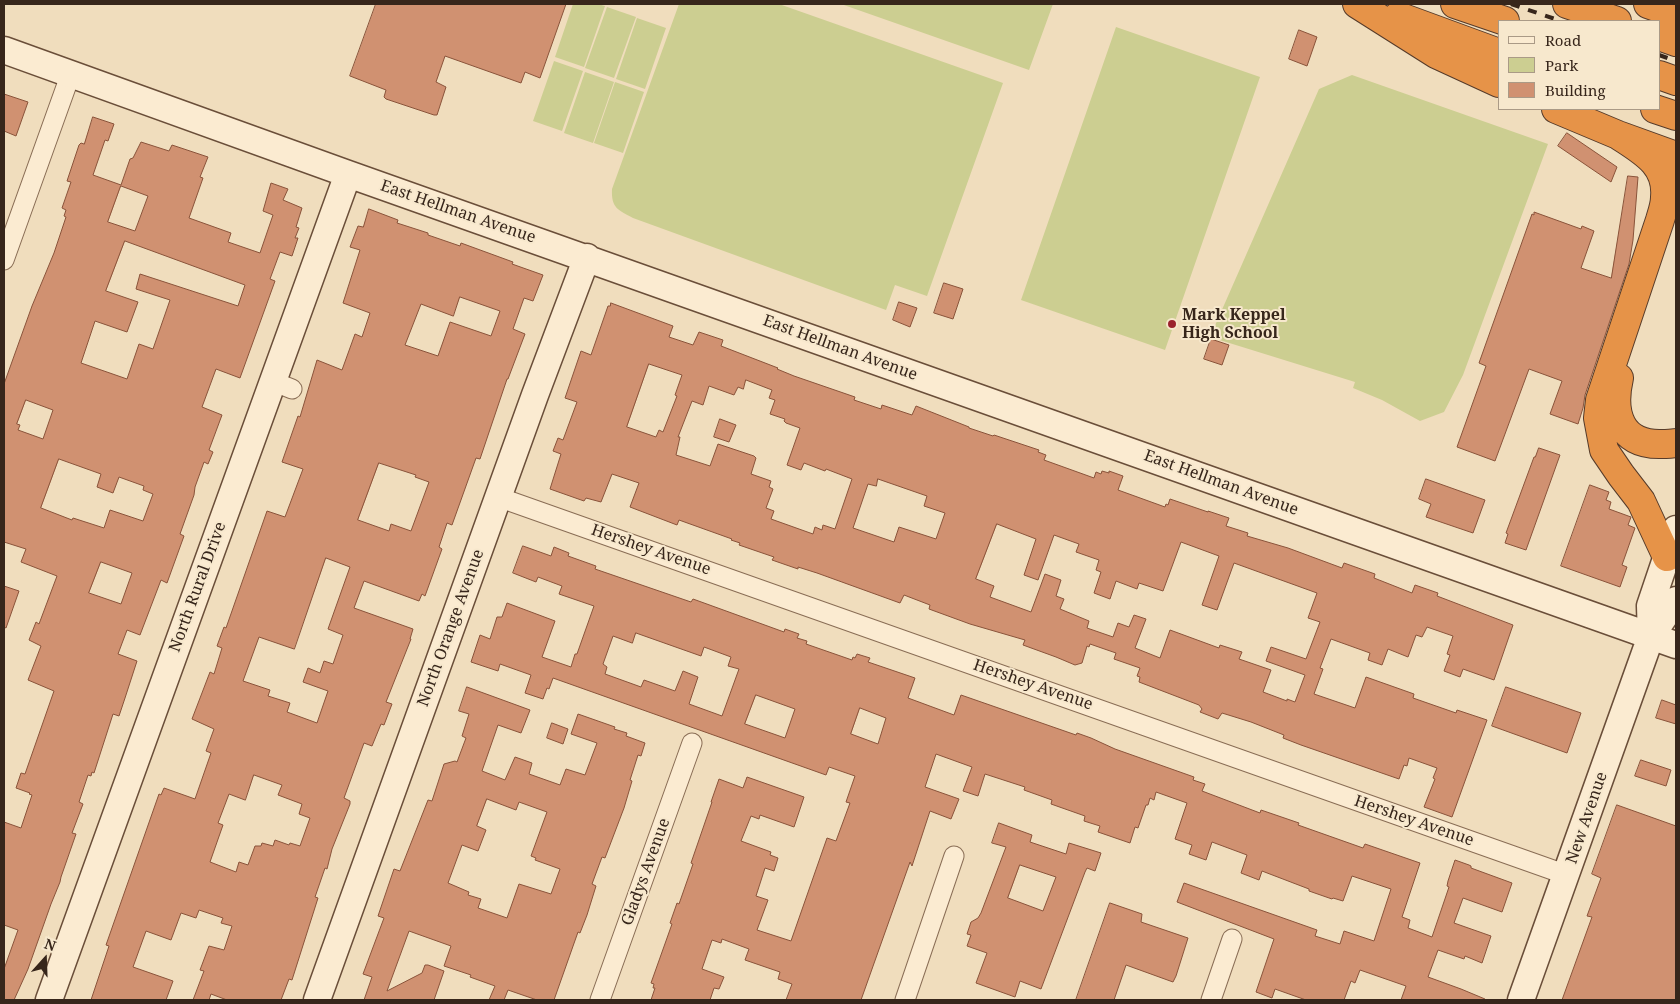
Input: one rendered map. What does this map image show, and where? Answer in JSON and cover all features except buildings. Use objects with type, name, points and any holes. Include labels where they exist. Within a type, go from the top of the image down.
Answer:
[{"type":"highway","points":[[1357,4],[1436,54],[1498,82]]},
{"type":"highway","points":[[1363,4],[1498,53]]},
{"type":"highway","points":[[1454,4],[1502,20]]},
{"type":"highway","points":[[1567,4],[1614,20]]},
{"type":"highway","points":[[1648,4],[1676,14]]},
{"type":"highway","points":[[1660,36],[1676,42]]},
{"type":"highway","points":[[1660,75],[1676,81]]},
{"type":"highway","points":[[1558,110],[1618,135],[1676,156]]},
{"type":"highway","points":[[1658,110],[1676,116]]},
{"type":"highway","points":[[1618,135],[1649,155],[1662,174],[1666,196],[1660,220],[1600,400],[1598,418],[1604,450],[1641,501],[1667,557]]},
{"type":"highway","points":[[1676,211],[1621,366],[1616,388],[1616,402],[1617,415],[1622,427],[1633,438],[1647,444],[1676,443]]},
{"type":"street","name":"East Hellman Avenue","points":[[4,50],[1676,645]]},
{"type":"street","points":[[4,260],[71,73]]},
{"type":"street","name":"North Rural Drive","points":[[49,1000],[282,385],[348,174]]},
{"type":"street","name":"North Orange Avenue","points":[[317,1000],[498,497],[587,258]]},
{"type":"street","name":"Hershey Avenue","points":[[498,497],[1567,875]]},
{"type":"street","name":"New Avenue","points":[[1651,636],[1650,606],[1676,529]]},
{"type":"street","name":"New Avenue","points":[[1522,1000],[1651,636],[1676,600]]},
{"type":"street","name":"Gladys Avenue","points":[[600,1000],[692,743]]},
{"type":"street","points":[[904,1000],[954,856]]},
{"type":"street","points":[[1211,1000],[1232,939]]},
{"type":"green space","points":[[573,4],[598,4],[605,6],[584,67],[555,57]]},
{"type":"green space","points":[[679,4],[779,4],[1003,83],[927,296],[895,285],[886,310],[633,218],[616,208],[612,189]]},
{"type":"green space","points":[[841,4],[1053,4],[1029,70]]},
{"type":"green space","points":[[607,7],[636,17],[614,78],[585,68]]},
{"type":"green space","points":[[637,18],[666,28],[645,89],[616,79]]},
{"type":"green space","points":[[1116,27],[1260,77],[1165,350],[1021,300]]},
{"type":"green space","points":[[554,61],[583,71],[562,131],[533,121]]},
{"type":"green space","points":[[585,72],[614,82],[593,143],[564,133]]},
{"type":"green space","points":[[1352,75],[1548,144],[1463,375],[1444,412],[1420,421],[1382,400],[1353,388],[1355,382],[1210,337],[1319,89]]},
{"type":"green space","points":[[615,82],[644,92],[623,153],[594,143]]},
{"type":"railway","points":[[1511,4],[1558,20]]},
{"type":"railway","points":[[1660,55],[1676,61]]},
{"type":"place","name":"Mark Keppel High School","points":[[1172,324]]}]
